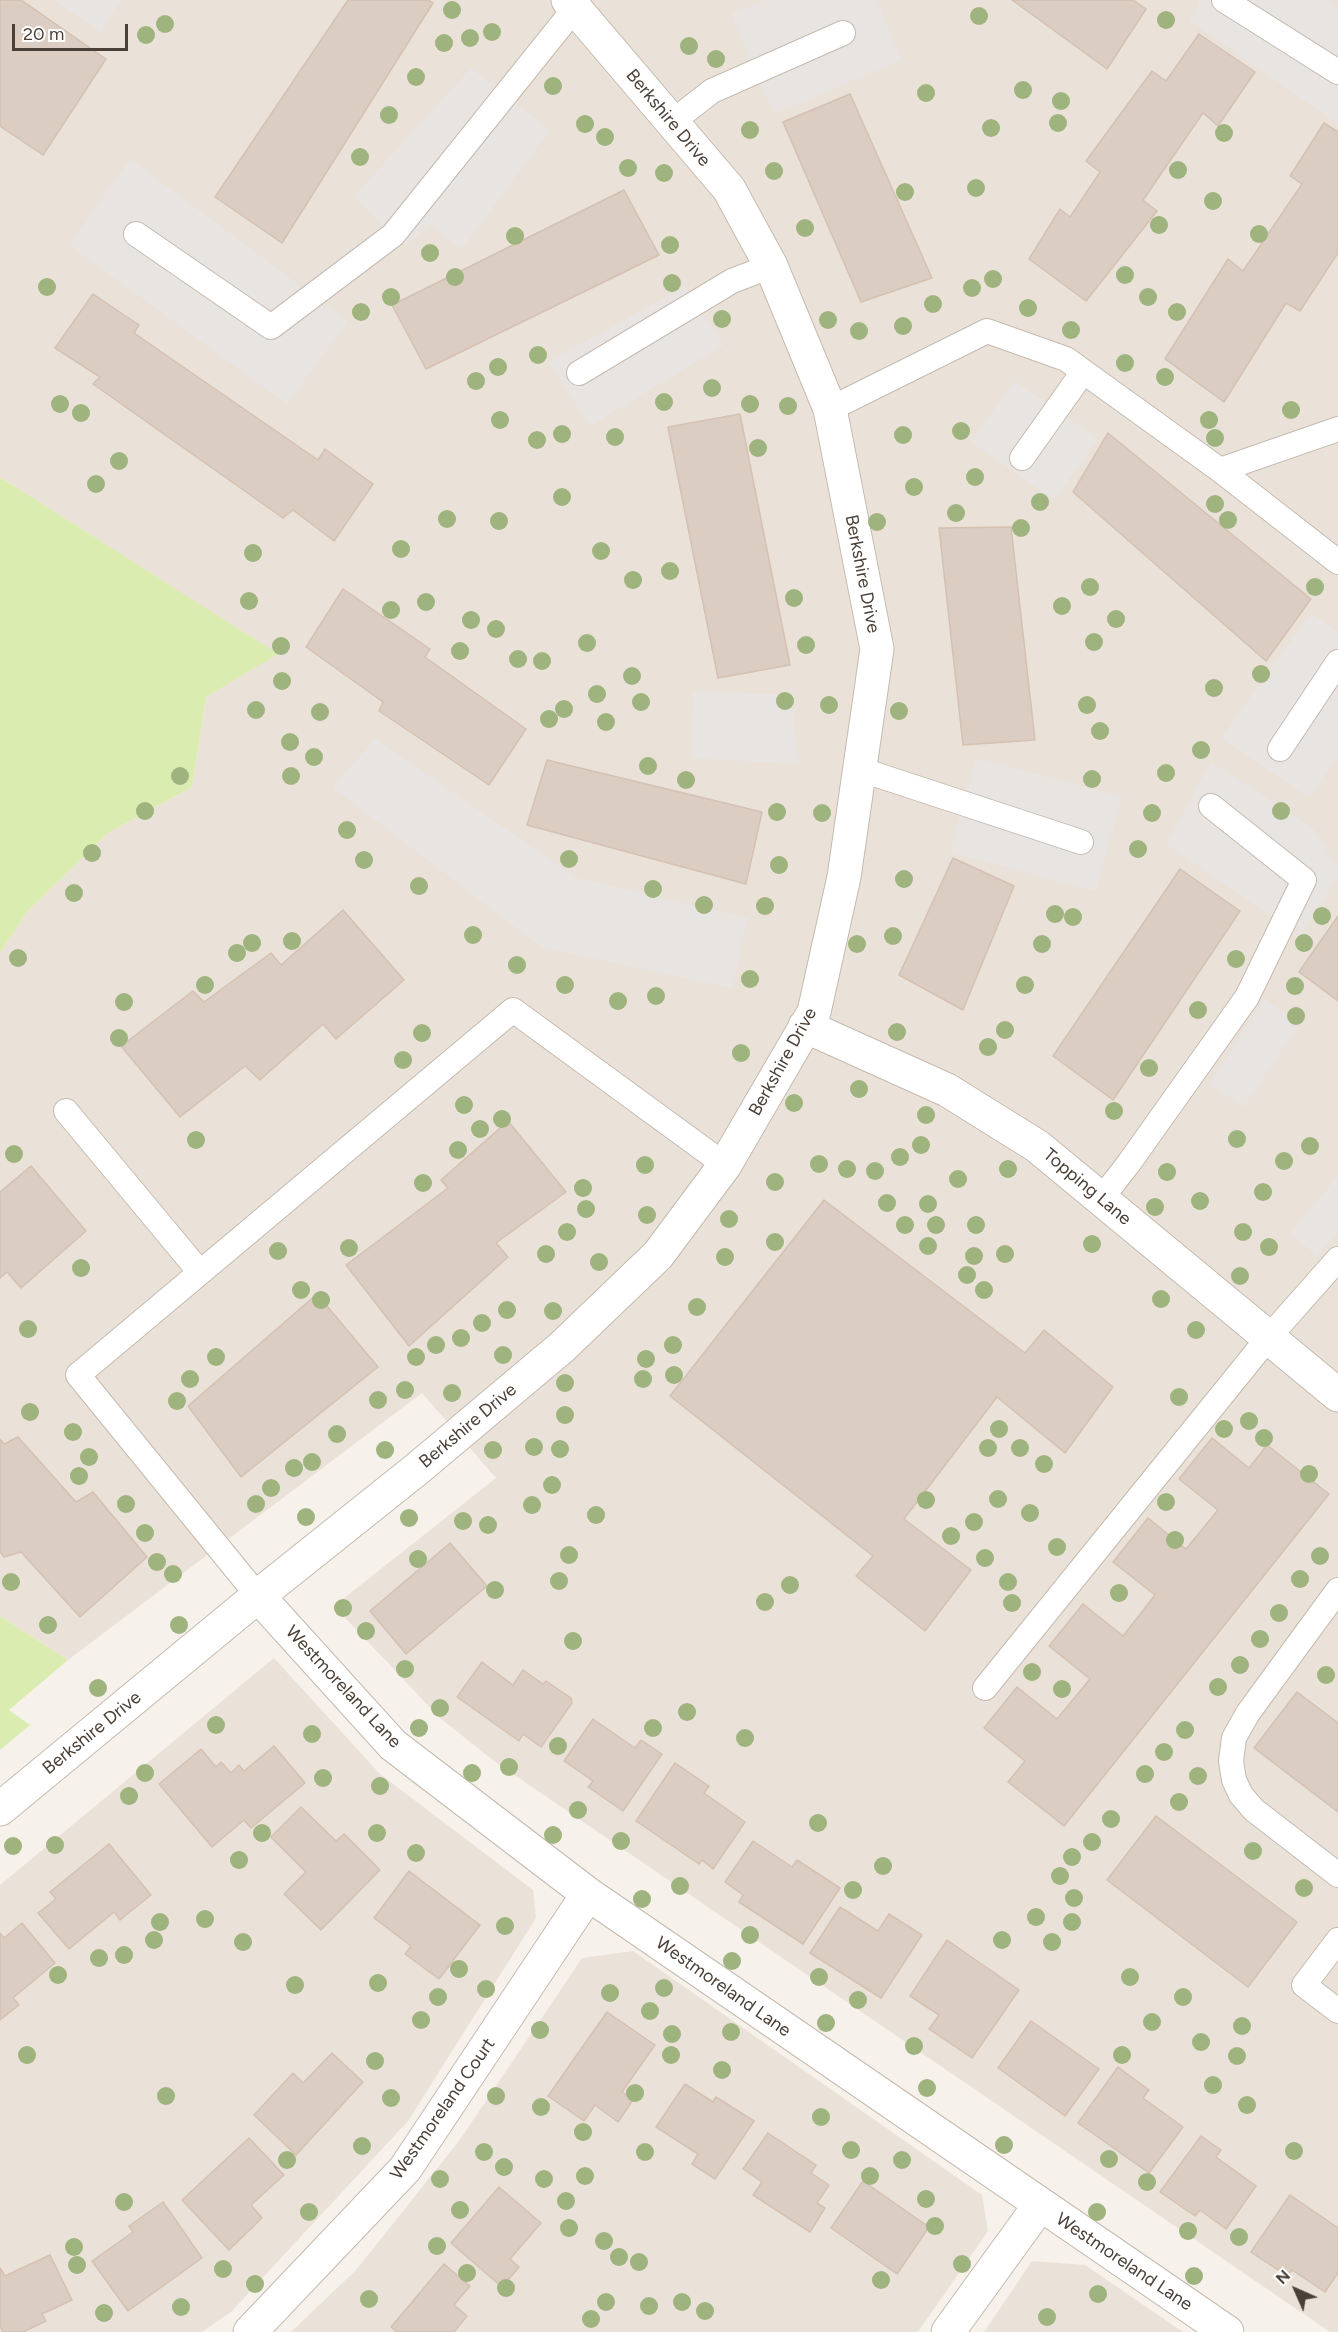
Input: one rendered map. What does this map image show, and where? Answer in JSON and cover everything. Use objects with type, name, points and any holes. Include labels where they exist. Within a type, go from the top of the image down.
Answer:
[{"type":"street","name":"Berkshire Drive","points":[[0,1809],[258,1596],[417,1469],[562,1347],[658,1255],[725,1165],[814,1012],[844,877],[877,649],[830,409],[771,266],[729,189],[571,4]]},
{"type":"street","name":"Topping Lane","points":[[805,1026],[947,1090],[1037,1146],[1338,1395]]},
{"type":"street","name":"Westmoreland Lane","points":[[258,1596],[393,1745],[588,1894],[1227,2332]]},
{"type":"street","name":"Westmoreland Court","points":[[250,2332],[405,2169],[588,1894]]},
{"type":"street","points":[[948,2332],[1040,2205]]},
{"type":"lane","points":[[1224,0],[1338,72]]},
{"type":"lane","points":[[136,234],[271,327],[393,235],[571,4]]},
{"type":"lane","points":[[672,122],[712,91],[843,33]]},
{"type":"lane","points":[[579,373],[732,281],[771,266]]},
{"type":"lane","points":[[830,409],[987,330],[1066,359],[1220,470],[1338,562]]},
{"type":"lane","points":[[1022,458],[1083,372]]},
{"type":"lane","points":[[1220,470],[1338,429]]},
{"type":"lane","points":[[1280,749],[1338,662]]},
{"type":"lane","points":[[859,769],[1081,842]]},
{"type":"lane","points":[[1101,1199],[1247,997],[1304,880],[1212,806]]},
{"type":"lane","points":[[258,1596],[78,1375],[199,1271],[513,1010],[725,1165]]},
{"type":"lane","points":[[66,1111],[199,1271]]},
{"type":"lane","points":[[985,1688],[1269,1338],[1338,1259]]},
{"type":"lane","points":[[1338,1590],[1248,1713],[1234,1738],[1231,1761],[1234,1780],[1241,1795],[1254,1810],[1338,1875]]},
{"type":"lane","points":[[1338,1940],[1304,1985],[1338,2011]]},
{"type":"shaded area","points":[[0,0],[1338,0],[1338,2332],[1330,2332],[494,1761],[440,1718],[334,1606],[496,1478],[422,1393],[68,1660],[0,1616],[0,953],[28,911],[108,833],[192,787],[206,697],[277,654],[0,477]]},
{"type":"shaded area","points":[[54,0],[121,0],[101,32]]},
{"type":"shaded area","points":[[765,0],[877,0],[901,60],[774,114],[731,14]]},
{"type":"shaded area","points":[[1200,0],[1324,0],[1338,9],[1338,124],[1189,20]]},
{"type":"shaded area","points":[[471,68],[550,130],[462,249],[431,225],[404,246],[354,196]]},
{"type":"shaded area","points":[[130,159],[348,321],[287,404],[69,245]]},
{"type":"shaded area","points":[[685,286],[724,345],[590,426],[549,362]]},
{"type":"shaded area","points":[[1015,381],[1098,439],[1054,500],[971,442]]},
{"type":"shaded area","points":[[1311,613],[1338,632],[1338,754],[1310,798],[1221,738]]},
{"type":"shaded area","points":[[693,691],[791,695],[799,764],[692,758]]},
{"type":"shaded area","points":[[375,739],[577,878],[748,918],[732,988],[541,947],[332,787]]},
{"type":"shaded area","points":[[976,758],[1122,797],[1096,891],[950,852]]},
{"type":"shaded area","points":[[1211,762],[1313,828],[1338,869],[1338,876],[1300,936],[1166,844]]},
{"type":"shaded area","points":[[1264,999],[1300,1023],[1244,1107],[1209,1084]]},
{"type":"shaded area","points":[[1338,1176],[1338,1232],[1317,1256],[1290,1233]]},
{"type":"shaded area","points":[[274,1658],[380,1774],[533,1890],[536,1918],[408,2121],[231,2312],[202,2332],[0,2332],[0,1885]]},
{"type":"shaded area","points":[[633,1951],[982,2195],[988,2231],[918,2332],[291,2332],[356,2270],[459,2141],[582,1958]]},
{"type":"shaded area","points":[[1032,2261],[1085,2265],[1183,2332],[984,2332]]},
{"type":"green space","points":[[0,477],[278,654],[206,697],[192,787],[108,833],[28,911],[0,953]]},
{"type":"green space","points":[[0,1616],[68,1660],[9,1710],[30,1725],[0,1750]]},
{"type":"building","points":[[0,0],[21,0],[106,59],[43,155],[0,126]]},
{"type":"building","points":[[348,0],[428,0],[433,3],[282,243],[215,197]]},
{"type":"building","points":[[1012,0],[1133,0],[1146,9],[1107,69]]},
{"type":"building","points":[[1199,34],[1255,72],[1218,126],[1203,113],[1143,200],[1157,211],[1086,301],[1029,259],[1060,209],[1070,217],[1100,172],[1086,161],[1152,71],[1166,81]]},
{"type":"building","points":[[850,94],[932,278],[861,302],[783,122]]},
{"type":"building","points":[[1324,123],[1338,132],[1338,253],[1300,311],[1286,303],[1224,402],[1165,359],[1228,259],[1243,271],[1302,184],[1290,176]]},
{"type":"building","points":[[624,190],[659,255],[426,369],[392,305]]},
{"type":"building","points":[[93,294],[139,325],[134,333],[318,460],[325,449],[373,484],[334,541],[293,510],[283,518],[93,384],[100,377],[55,348]]},
{"type":"building","points":[[740,414],[790,665],[718,678],[668,427]]},
{"type":"building","points":[[1108,433],[1311,599],[1266,661],[1073,492]]},
{"type":"building","points":[[1011,527],[1035,740],[963,745],[939,528]]},
{"type":"building","points":[[343,589],[430,649],[425,657],[526,729],[489,785],[379,711],[383,702],[306,647]]},
{"type":"building","points":[[547,760],[762,812],[746,884],[527,825]]},
{"type":"building","points":[[953,858],[1014,886],[963,1010],[899,975]]},
{"type":"building","points":[[1180,869],[1240,911],[1113,1100],[1053,1056]]},
{"type":"building","points":[[343,910],[404,980],[336,1039],[323,1024],[260,1080],[245,1066],[180,1117],[121,1046],[193,991],[204,1002],[271,953],[281,965]]},
{"type":"building","points":[[1338,916],[1338,1001],[1299,972]]},
{"type":"building","points":[[508,1121],[566,1192],[496,1243],[508,1257],[409,1346],[346,1265],[448,1188],[441,1180]]},
{"type":"building","points":[[31,1166],[86,1231],[21,1288],[7,1272],[0,1278],[0,1192]]},
{"type":"building","points":[[824,1200],[1025,1353],[1044,1330],[1113,1387],[1065,1453],[997,1397],[904,1519],[971,1570],[925,1631],[856,1576],[873,1556],[670,1396]]},
{"type":"building","points":[[317,1294],[378,1367],[241,1477],[188,1406]]},
{"type":"building","points":[[18,1437],[76,1502],[93,1492],[147,1557],[80,1617],[21,1552],[4,1557],[0,1552],[0,1439],[4,1444]]},
{"type":"building","points":[[1212,1438],[1249,1468],[1267,1445],[1329,1494],[1064,1826],[1008,1782],[1025,1761],[984,1728],[1017,1687],[1057,1719],[1090,1679],[1049,1646],[1083,1604],[1123,1636],[1155,1595],[1113,1562],[1148,1518],[1186,1549],[1218,1510],[1179,1479]]},
{"type":"building","points":[[450,1543],[487,1586],[406,1654],[370,1611]]},
{"type":"building","points":[[482,1662],[513,1685],[523,1670],[543,1684],[546,1681],[571,1698],[572,1703],[541,1747],[523,1734],[519,1741],[457,1697]]},
{"type":"building","points":[[1297,1692],[1338,1723],[1338,1812],[1254,1748]]},
{"type":"building","points":[[593,1719],[635,1748],[641,1740],[662,1754],[623,1811],[588,1787],[593,1781],[564,1761]]},
{"type":"building","points":[[274,1746],[305,1783],[251,1828],[244,1820],[212,1847],[159,1784],[201,1749],[216,1767],[221,1762],[231,1773],[239,1765],[244,1771]]},
{"type":"building","points":[[675,1763],[709,1786],[704,1793],[745,1822],[713,1869],[702,1860],[699,1864],[636,1821]]},
{"type":"building","points":[[301,1807],[336,1841],[344,1834],[380,1870],[321,1930],[284,1894],[306,1872],[271,1837]]},
{"type":"building","points":[[1156,1816],[1297,1922],[1248,1987],[1107,1880]]},
{"type":"building","points":[[753,1841],[792,1867],[797,1860],[840,1888],[803,1944],[739,1902],[743,1895],[725,1882]]},
{"type":"building","points":[[109,1844],[151,1895],[120,1920],[114,1912],[69,1949],[38,1913],[56,1899],[50,1892]]},
{"type":"building","points":[[409,1871],[480,1925],[439,1979],[405,1954],[411,1946],[374,1918]]},
{"type":"building","points":[[840,1907],[878,1931],[889,1914],[922,1935],[881,1998],[810,1953]]},
{"type":"building","points":[[22,1923],[55,1963],[13,1998],[19,2005],[0,2020],[0,1933],[4,1938]]},
{"type":"building","points":[[947,1940],[1019,1990],[972,2058],[929,2029],[939,2015],[910,1996]]},
{"type":"building","points":[[607,2012],[655,2045],[622,2092],[633,2100],[618,2122],[595,2105],[584,2121],[548,2096]]},
{"type":"building","points":[[1031,2021],[1099,2069],[1065,2116],[998,2068]]},
{"type":"building","points":[[332,2053],[363,2082],[296,2155],[254,2115],[293,2073],[303,2083]]},
{"type":"building","points":[[1118,2067],[1149,2090],[1143,2098],[1183,2127],[1149,2173],[1078,2123]]},
{"type":"building","points":[[685,2084],[713,2102],[716,2097],[754,2121],[715,2179],[692,2164],[698,2154],[656,2127]]},
{"type":"building","points":[[768,2133],[816,2165],[811,2173],[829,2185],[817,2203],[825,2208],[810,2232],[753,2195],[762,2182],[743,2169]]},
{"type":"building","points":[[1201,2136],[1221,2150],[1216,2157],[1256,2186],[1226,2229],[1200,2210],[1195,2216],[1160,2192]]},
{"type":"building","points":[[249,2138],[284,2175],[251,2205],[262,2218],[229,2250],[182,2200]]},
{"type":"building","points":[[863,2181],[929,2227],[897,2274],[831,2228]]},
{"type":"building","points":[[499,2187],[541,2223],[510,2259],[519,2267],[502,2287],[451,2243]]},
{"type":"building","points":[[1290,2195],[1338,2228],[1338,2273],[1325,2292],[1292,2270],[1287,2276],[1251,2252]]},
{"type":"building","points":[[163,2202],[202,2258],[128,2311],[92,2261],[133,2232],[129,2226]]},
{"type":"building","points":[[50,2255],[72,2300],[42,2314],[46,2321],[23,2332],[3,2332],[0,2326],[0,2268],[5,2276]]},
{"type":"building","points":[[444,2264],[470,2286],[454,2305],[467,2316],[454,2332],[397,2332],[391,2327]]}]
